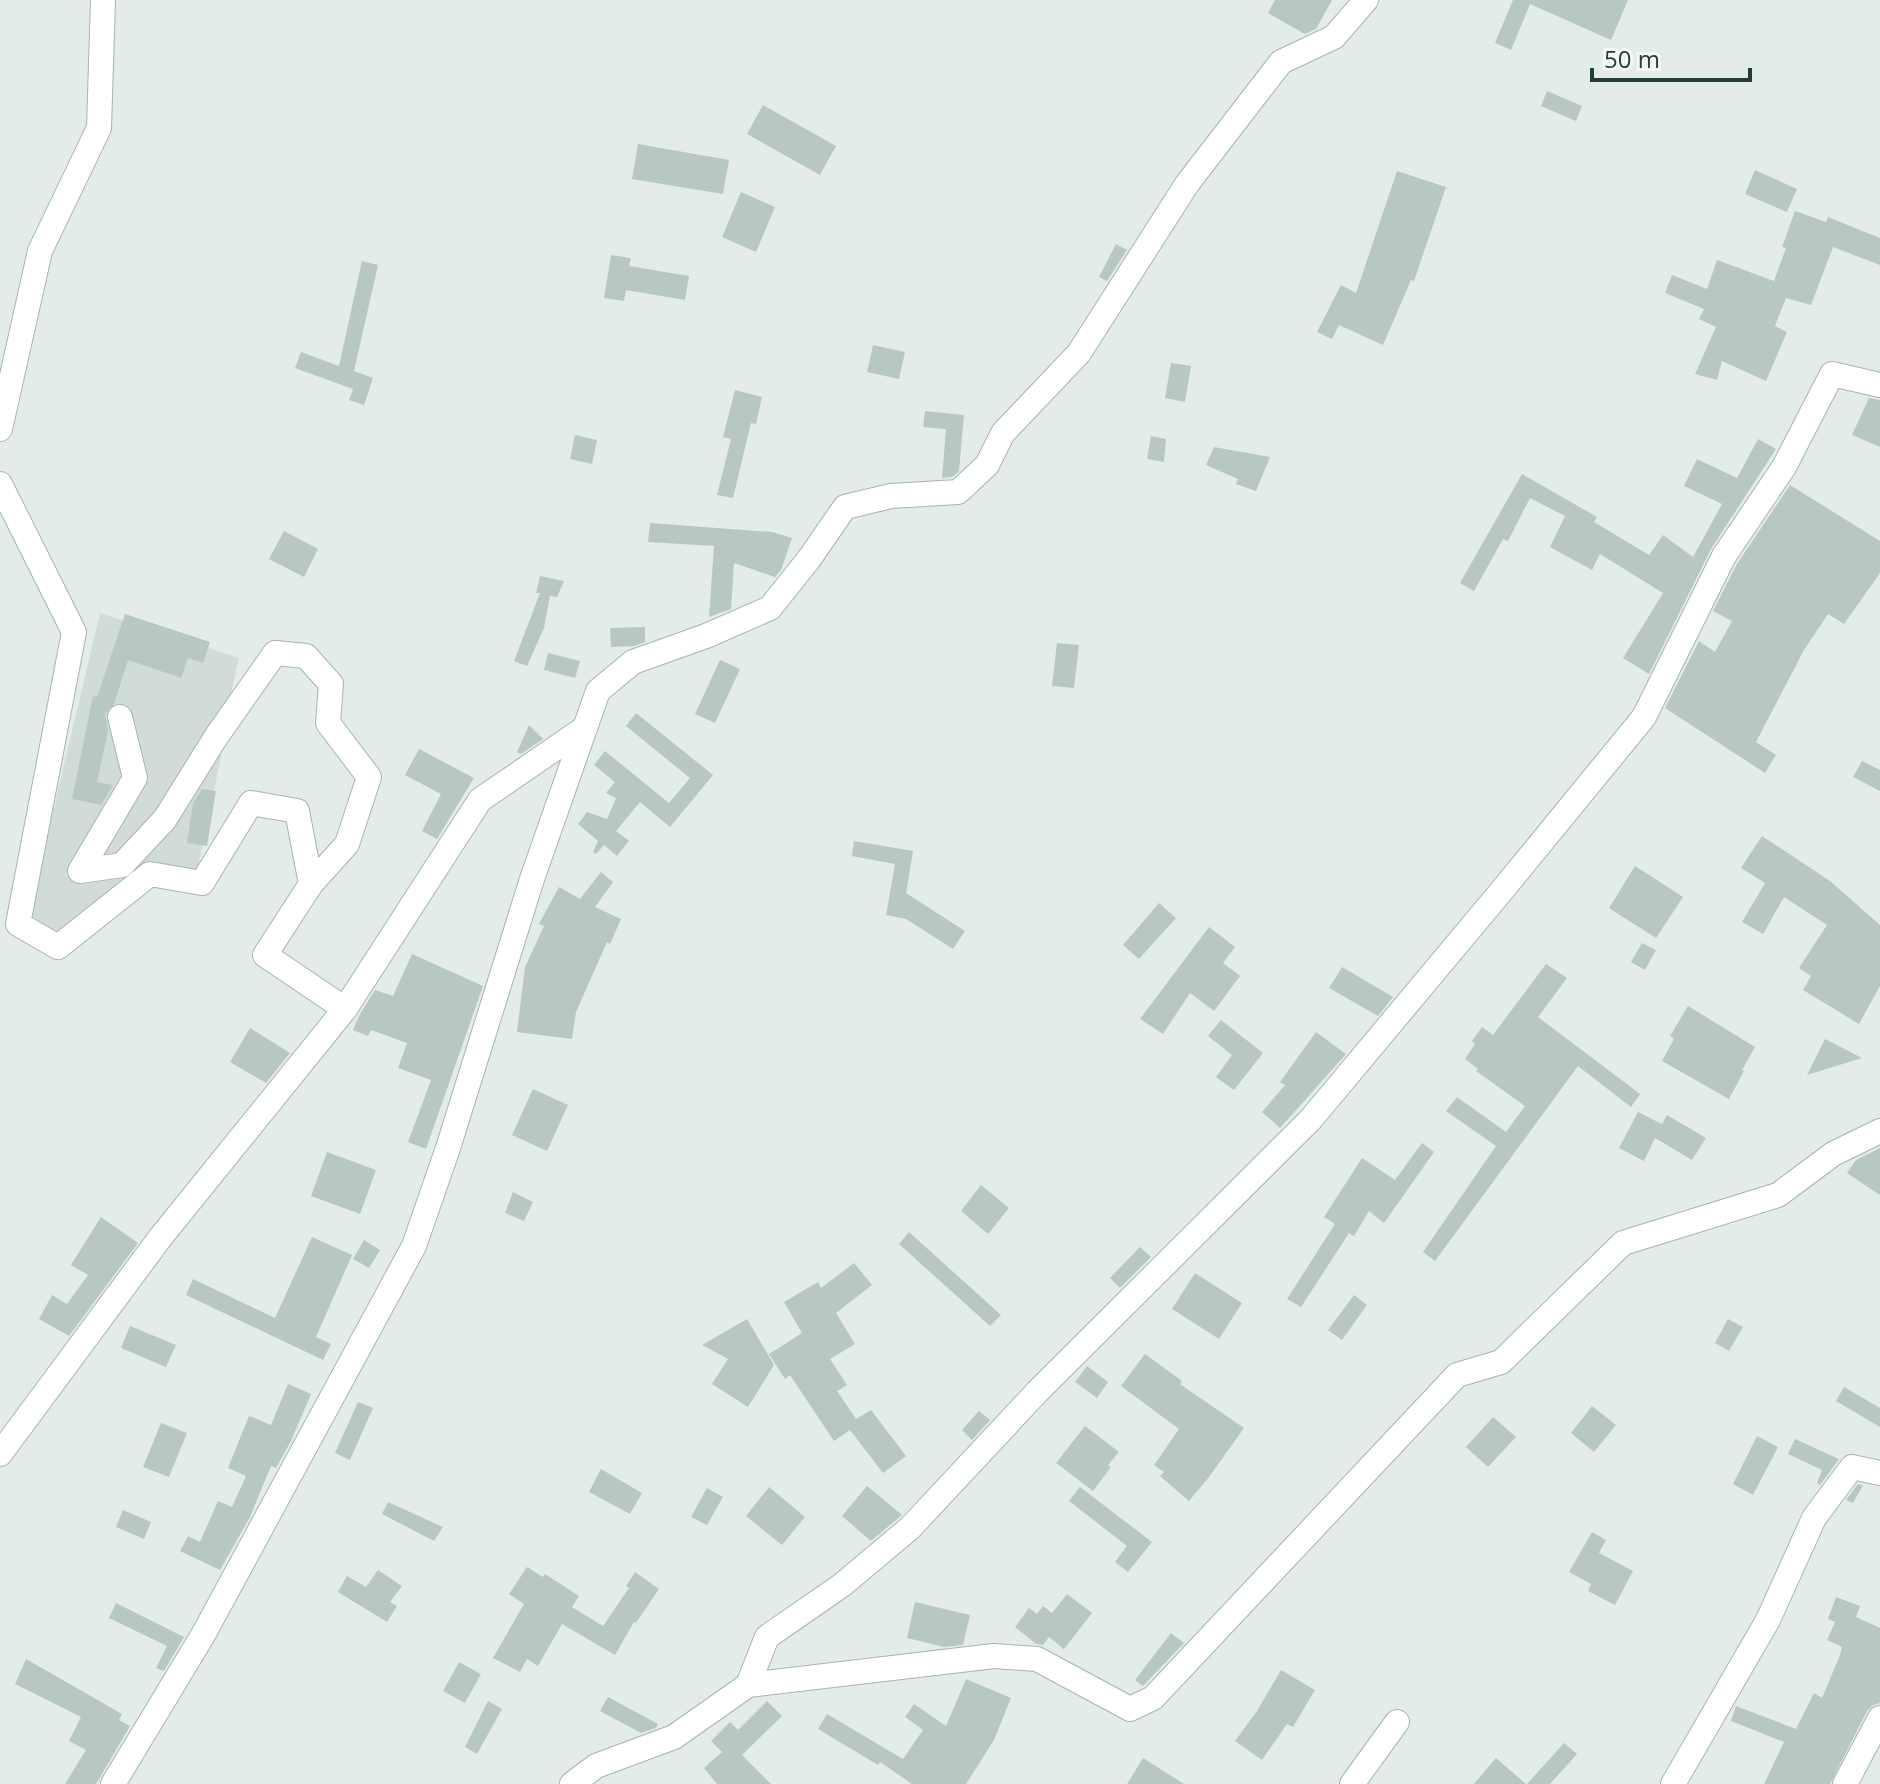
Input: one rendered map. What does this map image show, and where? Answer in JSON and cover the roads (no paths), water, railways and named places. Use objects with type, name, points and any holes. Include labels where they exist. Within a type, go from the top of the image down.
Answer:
[{"type":"street","points":[[0,429],[40,251],[99,128],[103,0]]},
{"type":"street","points":[[113,1784],[203,1635],[414,1246],[532,879],[598,691],[633,662],[706,636],[770,608],[845,507],[891,496],[958,492],[987,465],[1003,433],[1079,353],[1187,184],[1281,62],[1334,37],[1366,0]]},
{"type":"street","points":[[748,1685],[767,1637],[842,1585],[910,1528],[1037,1392],[1311,1119],[1644,717],[1724,556],[1784,467],[1832,374],[1880,385]]},
{"type":"street","points":[[0,484],[74,632],[18,924],[58,947],[150,874],[202,883],[251,803],[297,811],[311,884]]},
{"type":"street","points":[[120,717],[135,778],[80,871],[122,865],[165,819],[216,737],[275,653],[306,656],[331,684],[328,723],[369,777],[347,844],[311,884],[265,955],[345,1009]]},
{"type":"street","points":[[0,1454],[160,1238],[345,1009],[480,800],[585,728]]},
{"type":"street","points":[[572,1784],[596,1766],[674,1737],[748,1685],[994,1656],[1037,1659],[1130,1709],[1141,1704],[1153,1698],[1457,1375],[1501,1362],[1623,1243],[1778,1195],[1833,1154],[1880,1131]]},
{"type":"street","points":[[1673,1784],[1768,1620],[1814,1518],[1852,1467],[1880,1473]]},
{"type":"street","points":[[1845,1784],[1880,1718]]},
{"type":"street","points":[[1352,1784],[1397,1722]]}]
